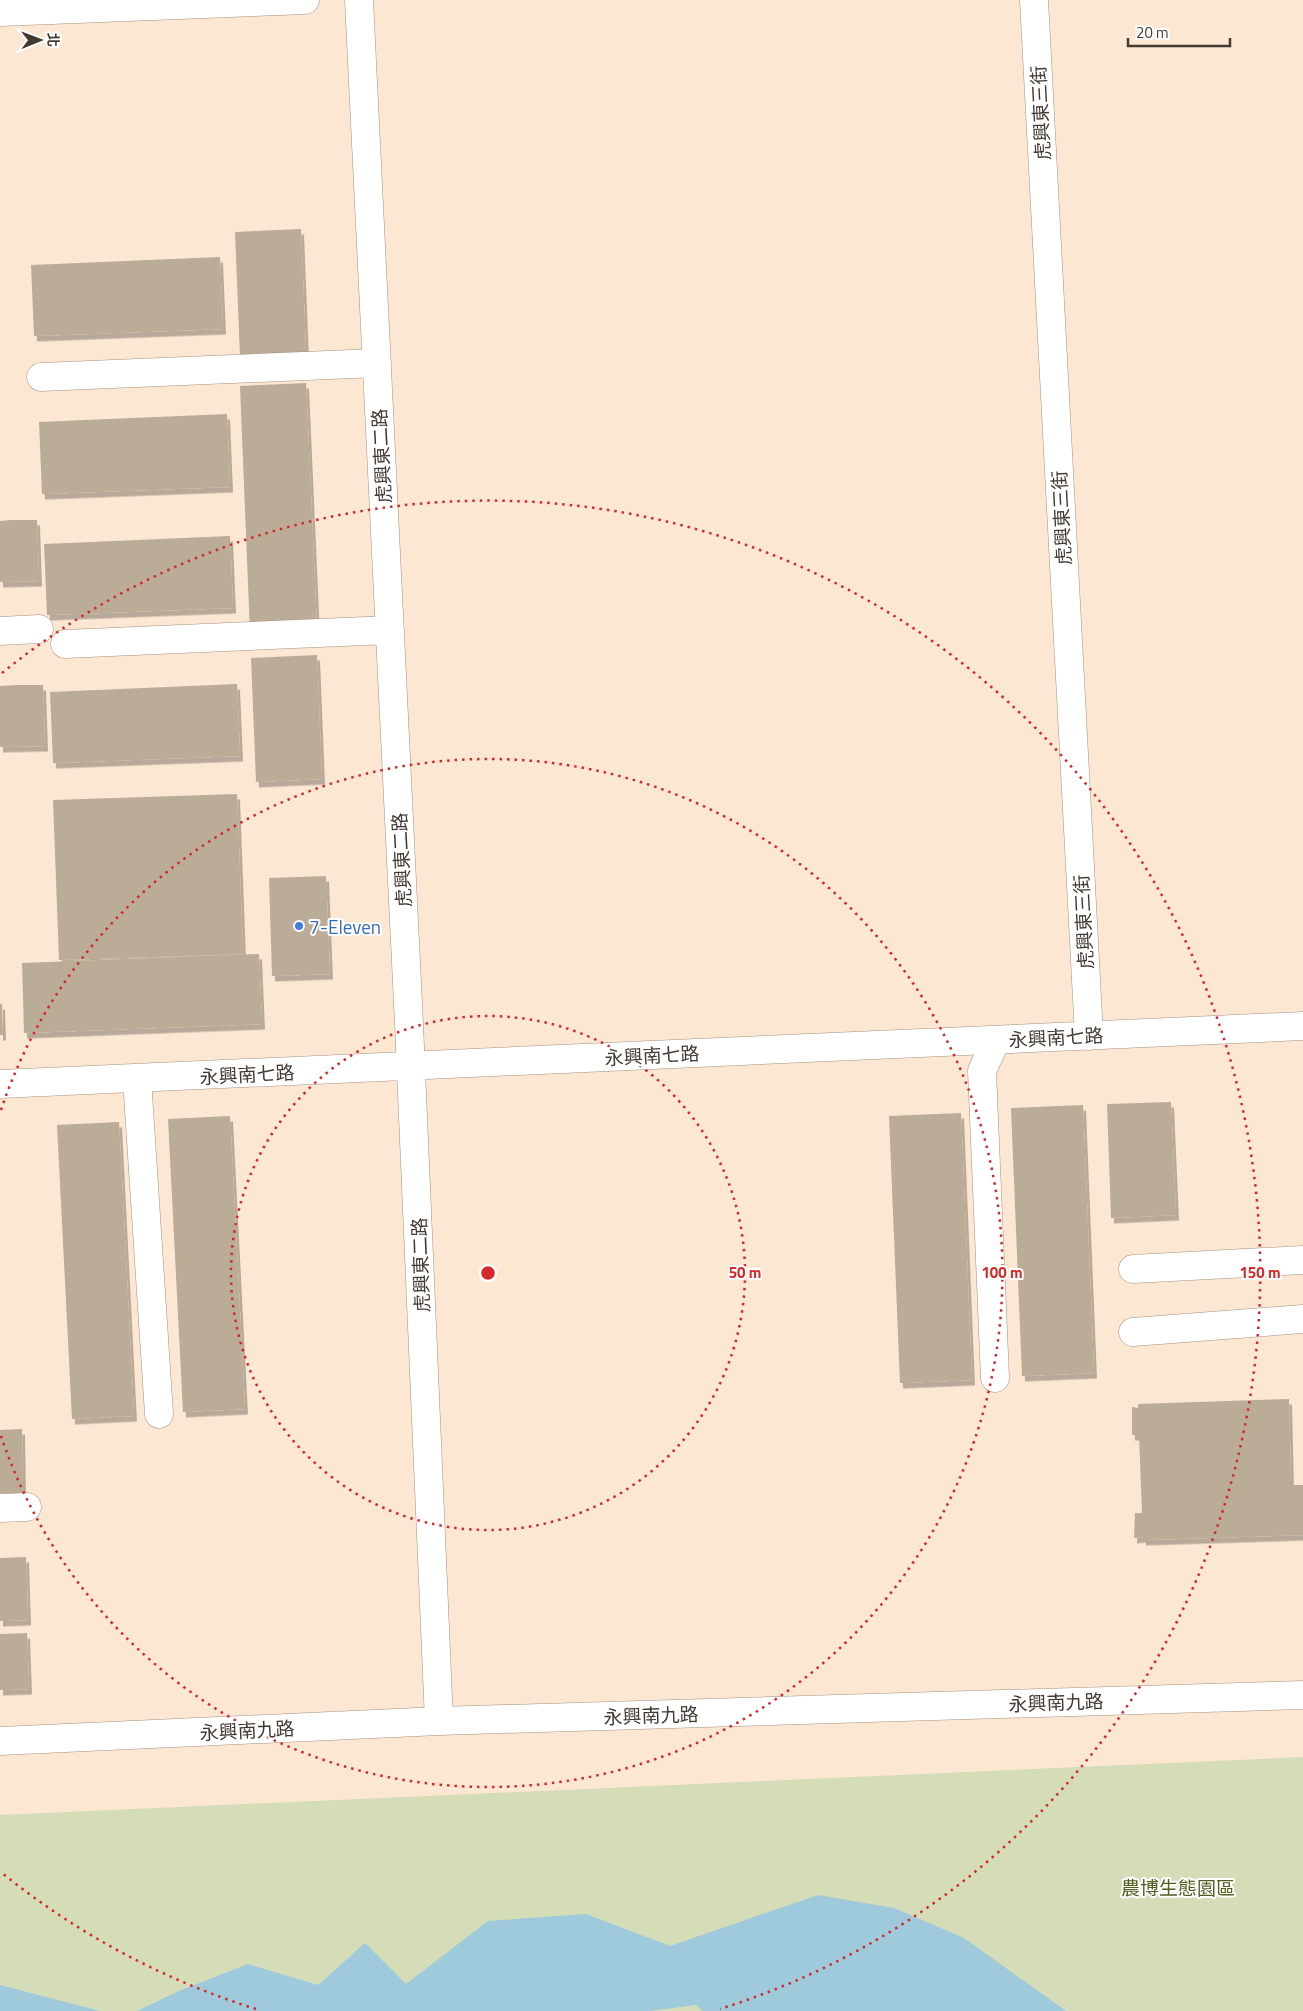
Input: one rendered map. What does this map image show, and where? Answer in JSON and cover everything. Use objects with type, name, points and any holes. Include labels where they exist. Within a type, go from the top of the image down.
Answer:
[{"type":"street","points":[[0,12],[305,0]]},
{"type":"street","name":"虎興東二路","points":[[359,0],[411,1066],[438,1721]]},
{"type":"street","name":"虎興東三街","points":[[1034,0],[1089,1036]]},
{"type":"street","points":[[41,377],[377,362]]},
{"type":"street","points":[[0,632],[39,629]]},
{"type":"street","points":[[65,644],[390,630]]},
{"type":"street","name":"永興南七路","points":[[0,1084],[1303,1026]]},
{"type":"street","points":[[996,1040],[982,1071],[996,1378]]},
{"type":"street","points":[[137,1078],[158,1414]]},
{"type":"street","points":[[1133,1269],[1303,1260]]},
{"type":"street","points":[[1133,1332],[1303,1319]]},
{"type":"street","points":[[0,1508],[27,1507]]},
{"type":"street","name":"永興南九路","points":[[0,1741],[438,1721],[1303,1695]]},
{"type":"green space","name":"農博生態園區","points":[[1303,1757],[1303,2011],[0,2011],[0,1815]]},
{"type":"water","points":[[818,1895],[894,1908],[964,1938],[1066,2011],[703,2011],[696,2005],[650,2011],[137,2011],[179,1991],[248,1964],[318,1985],[365,1943],[406,1984],[488,1921],[586,1914],[670,1946]]},
{"type":"water","points":[[0,1985],[100,2011],[0,2011]]},
{"type":"building","points":[[301,229],[306,353],[240,356],[235,232]]},
{"type":"building","points":[[220,257],[223,329],[34,336],[31,265]]},
{"type":"building","points":[[306,383],[317,630],[250,633],[240,386]]},
{"type":"building","points":[[227,414],[230,487],[42,494],[39,422]]},
{"type":"building","points":[[37,520],[39,581],[0,582],[0,521]]},
{"type":"building","points":[[230,536],[233,608],[47,615],[44,544]]},
{"type":"building","points":[[317,655],[322,779],[256,782],[251,658]]},
{"type":"building","points":[[237,684],[240,756],[53,763],[50,692]]},
{"type":"building","points":[[43,685],[45,746],[0,747],[0,686]]},
{"type":"building","points":[[237,794],[243,954],[59,960],[53,800]]},
{"type":"building","name":"7-Eleven","points":[[326,876],[330,974],[272,976],[269,878]]},
{"type":"building","points":[[259,954],[262,1024],[24,1033],[22,963]]},
{"type":"building","points":[[0,1004],[2,1004],[3,1035],[0,1035]]},
{"type":"building","points":[[1171,1102],[1176,1215],[1111,1218],[1107,1104]]},
{"type":"building","points":[[1083,1105],[1094,1373],[1022,1376],[1011,1108]]},
{"type":"building","points":[[961,1113],[972,1380],[900,1383],[889,1116]]},
{"type":"building","points":[[230,1116],[245,1409],[183,1412],[168,1119]]},
{"type":"building","points":[[119,1122],[134,1416],[72,1419],[57,1125]]},
{"type":"building","points":[[1289,1399],[1291,1485],[1303,1485],[1303,1535],[1143,1540],[1143,1537],[1134,1538],[1135,1513],[1142,1513],[1139,1435],[1132,1435],[1132,1407],[1138,1408],[1138,1404]]},
{"type":"building","points":[[22,1429],[23,1493],[0,1493],[0,1430]]},
{"type":"building","points":[[26,1557],[28,1620],[0,1621],[0,1558]]},
{"type":"building","points":[[27,1633],[29,1689],[0,1690],[0,1634]]},
{"type":"place","name":"7-Eleven","points":[[299,926]]}]
